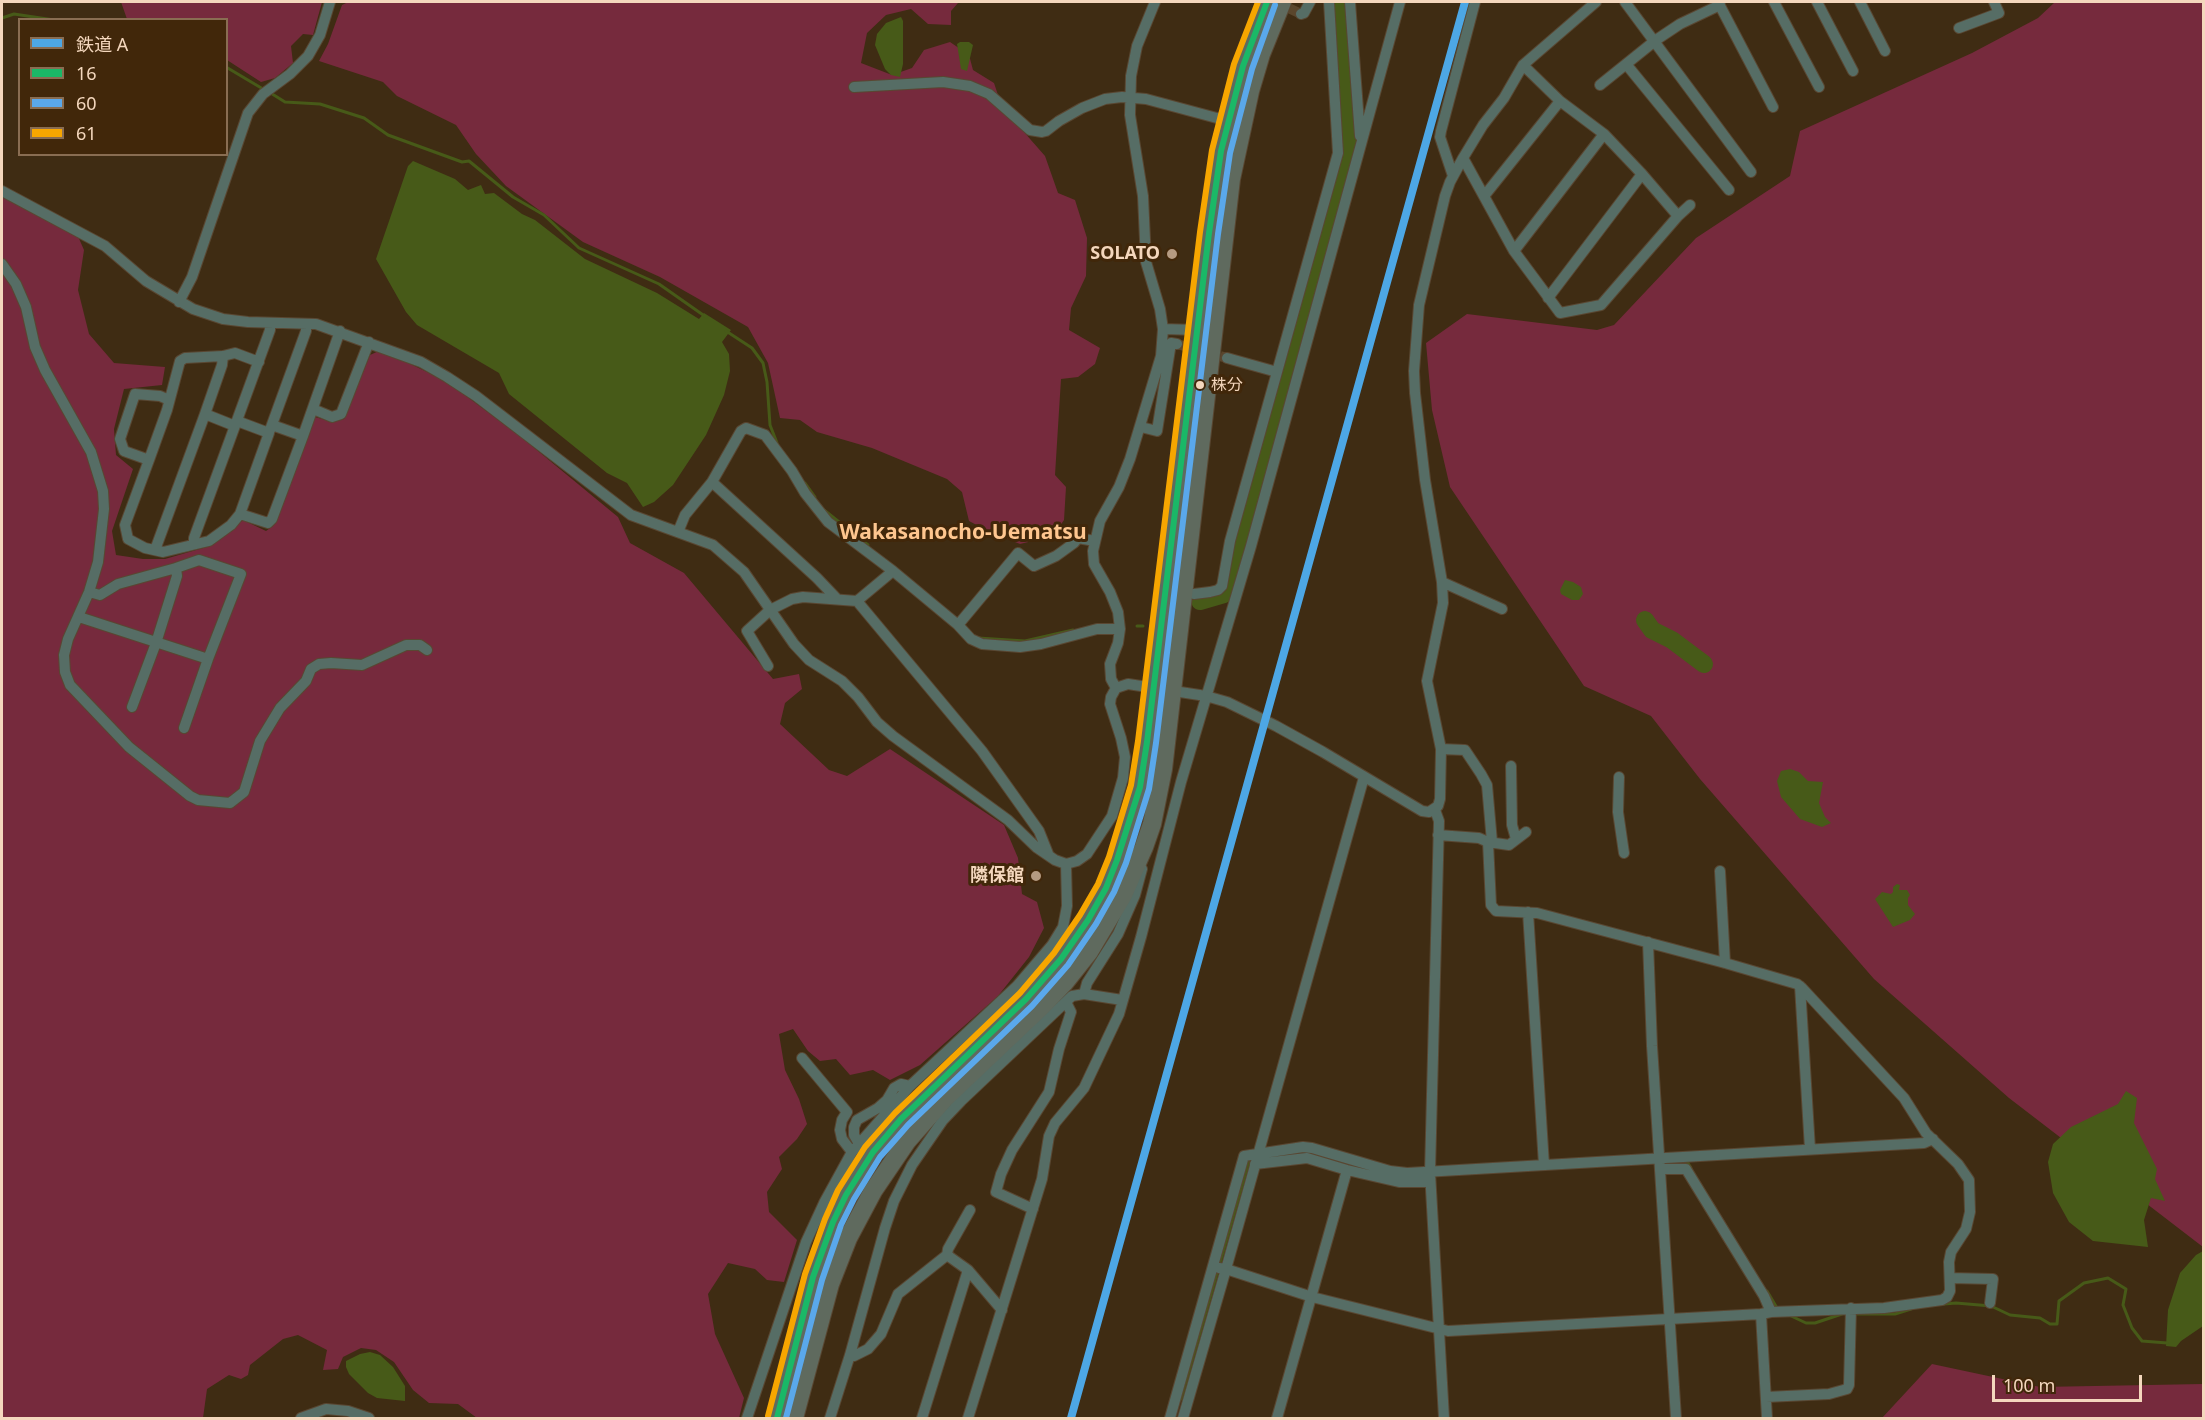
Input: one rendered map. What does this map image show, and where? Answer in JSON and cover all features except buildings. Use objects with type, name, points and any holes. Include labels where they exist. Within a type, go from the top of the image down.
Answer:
[{"type":"highway","points":[[794,1419],[830,1284],[848,1238],[868,1198],[907,1141],[944,1099],[1042,1006],[1089,952],[1123,895],[1152,824],[1163,769],[1163,689],[1197,330],[1215,188],[1228,121],[1243,66],[1267,2]]},
{"type":"highway","points":[[777,1419],[804,1308],[822,1250],[846,1194],[873,1152],[929,1090],[1026,999],[1061,959],[1088,920],[1106,888],[1117,860],[1140,788],[1163,689],[1231,179],[1250,91],[1261,54],[1282,2]]},
{"type":"street","points":[[179,302],[192,277],[248,113],[266,91],[290,74],[308,56],[320,35],[330,2]]},
{"type":"street","points":[[1116,688],[1111,679],[1110,664],[1118,643],[1120,629],[1118,612],[1094,564],[1095,541],[1100,521],[1119,487],[1141,427],[1161,356],[1160,309],[1146,262],[1145,208],[1130,115],[1131,76],[1137,46],[1155,2]]},
{"type":"street","points":[[1301,14],[1310,2]]},
{"type":"street","points":[[1194,594],[1218,590],[1222,586],[1231,541],[1338,153],[1329,2]]},
{"type":"street","points":[[1350,2],[1360,137]]},
{"type":"street","points":[[968,1419],[1042,1179],[1049,1136],[1055,1123],[1084,1088],[1119,1014],[1180,782],[1250,546],[1360,137],[1400,2]]},
{"type":"street","points":[[1453,176],[1440,131],[1475,2]]},
{"type":"street","points":[[1444,1419],[1430,1177],[1439,821],[1435,810],[1440,799],[1441,749],[1427,681],[1443,603],[1442,582],[1425,480],[1414,371],[1419,305],[1443,204],[1453,176],[1463,158],[1483,125],[1504,98],[1523,65],[1584,6],[1596,2]]},
{"type":"street","points":[[1625,2],[1656,40],[1751,172]]},
{"type":"street","points":[[1774,2],[1820,87]]},
{"type":"street","points":[[1817,2],[1853,71]]},
{"type":"street","points":[[1860,2],[1885,51]]},
{"type":"street","points":[[1959,28],[1999,13],[1994,2]]},
{"type":"street","points":[[1600,86],[1656,40],[1719,3],[1773,107]]},
{"type":"street","points":[[1626,64],[1729,190]]},
{"type":"street","points":[[1523,65],[1560,101],[1604,134],[1678,216]]},
{"type":"street","points":[[854,87],[943,82],[970,86],[989,94],[1030,130],[1042,132],[1082,108],[1105,99],[1131,97],[1228,121]]},
{"type":"street","points":[[1485,195],[1560,101]]},
{"type":"street","points":[[1337,132],[1360,137]]},
{"type":"street","points":[[1514,251],[1604,134]]},
{"type":"street","points":[[1463,158],[1514,251],[1560,313],[1601,305],[1690,205]]},
{"type":"street","points":[[1548,298],[1642,174]]},
{"type":"street","points":[[2,191],[105,246],[146,281],[193,309],[223,318],[270,323],[316,324],[421,363],[447,377],[631,515],[713,545],[744,572],[809,660],[842,681],[877,722],[1008,820],[1036,847],[1066,864],[1082,858],[1112,816],[1123,778],[1125,757],[1110,704],[1116,688],[1128,684],[1206,696],[1227,702],[1276,726],[1422,811],[1435,810]]},
{"type":"street","points":[[2,264],[16,284],[26,307],[35,347],[45,370],[91,452],[99,473],[104,509],[98,562],[89,592],[68,639],[64,655],[65,672],[70,685],[129,747],[169,781],[198,800],[230,803],[244,792],[260,741],[280,708],[306,681],[310,669],[319,664],[331,663],[362,665],[406,645],[420,645],[428,650]]},
{"type":"street","points":[[194,544],[194,538],[259,362],[270,330],[270,323]]},
{"type":"street","points":[[259,362],[235,353],[185,358],[180,361],[170,400],[125,525],[128,539],[145,548],[163,552],[209,541],[231,525],[240,514],[306,331],[306,324]]},
{"type":"street","points":[[1162,328],[1197,330]]},
{"type":"street","points":[[240,514],[268,523],[272,519],[340,331]]},
{"type":"street","points":[[313,410],[332,417],[341,414],[369,342]]},
{"type":"street","points":[[1141,427],[1157,430],[1170,343],[1177,344]]},
{"type":"street","points":[[155,550],[205,414],[223,356]]},
{"type":"street","points":[[1227,358],[1277,372]]},
{"type":"street","points":[[149,460],[124,451],[120,440],[135,394],[160,396],[170,400]]},
{"type":"street","points":[[205,414],[236,423],[303,436]]},
{"type":"street","points":[[678,532],[686,515],[712,482],[741,431],[746,428],[765,435],[828,522],[960,622],[971,639],[982,644],[1020,646],[1041,644],[1097,629],[1120,629]]},
{"type":"street","points":[[712,482],[837,599]]},
{"type":"street","points":[[960,622],[1018,553],[1034,566],[1056,556],[1078,538],[1095,541]]},
{"type":"street","points":[[1231,541],[1250,546]]},
{"type":"street","points":[[89,592],[100,595],[118,584],[199,560],[241,574],[184,728]]},
{"type":"street","points":[[132,707],[156,643],[177,576],[176,568]]},
{"type":"street","points":[[857,601],[893,571]]},
{"type":"street","points":[[1442,582],[1502,609]]},
{"type":"street","points":[[768,666],[747,631],[770,610],[792,599],[803,597],[857,601],[982,751],[1039,831],[1049,856]]},
{"type":"street","points":[[79,617],[208,659]]},
{"type":"street","points":[[1221,1269],[1312,1297],[1439,1330],[1460,1331],[1668,1317],[1851,1312],[1942,1300],[1950,1291],[1951,1252],[1966,1229],[1970,1212],[1969,1180],[1958,1164],[1926,1134],[1904,1098],[1800,986],[1648,942],[1528,912],[1500,911],[1492,908],[1487,785],[1465,750],[1441,749]]},
{"type":"street","points":[[1438,835],[1479,838],[1509,845],[1521,836],[1512,825],[1511,766]]},
{"type":"street","points":[[1183,1419],[1221,1269],[1255,1164],[1364,777]]},
{"type":"street","points":[[1619,777],[1618,812],[1624,853]]},
{"type":"street","points":[[1084,993],[1087,983],[1118,934],[1135,894],[1142,871],[1144,847]]},
{"type":"street","points":[[747,1419],[806,1242],[824,1203],[855,1147],[910,1086],[1017,986],[1052,945],[1066,917],[1066,864]]},
{"type":"street","points":[[1720,871],[1725,963]]},
{"type":"street","points":[[1528,912],[1544,1165]]},
{"type":"street","points":[[1648,942],[1668,1317],[1676,1419]]},
{"type":"street","points":[[1800,986],[1810,1149]]},
{"type":"street","points":[[830,1419],[885,1228],[907,1164],[961,1101],[1072,996],[1084,993],[1122,1000]]},
{"type":"street","points":[[1033,1209],[996,1192],[1012,1150],[1049,1092],[1071,1012],[1066,1002]]},
{"type":"street","points":[[802,1058],[847,1112],[840,1130],[842,1139],[855,1147]]},
{"type":"street","points":[[855,1147],[854,1127],[858,1120],[887,1100],[894,1088],[901,1084],[910,1086]]},
{"type":"street","points":[[1255,1164],[1307,1158],[1399,1182],[1544,1165],[1660,1164],[1810,1149],[1924,1143],[1933,1139]]},
{"type":"street","points":[[1170,1419],[1244,1156],[1303,1147],[1312,1148],[1390,1171],[1430,1177]]},
{"type":"street","points":[[1660,1164],[1686,1169],[1764,1296],[1767,1419]]},
{"type":"street","points":[[1277,1419],[1347,1170]]},
{"type":"street","points":[[850,1355],[868,1349],[881,1334],[898,1294],[947,1255],[948,1249],[970,1210]]},
{"type":"street","points":[[947,1255],[968,1270],[1002,1310]]},
{"type":"street","points":[[922,1419],[968,1270]]},
{"type":"street","points":[[1950,1278],[1993,1279],[1990,1303]]},
{"type":"street","points":[[1766,1397],[1830,1394],[1847,1389],[1850,1385],[1851,1312]]},
{"type":"street","points":[[301,1419],[318,1411],[333,1414],[348,1411],[369,1419]]},
{"type":"shaded area","points":[[121,2],[322,2],[313,35],[303,34],[291,46],[293,63],[275,78],[261,82],[228,61],[228,18],[127,18]]},
{"type":"shaded area","points":[[348,2],[970,2],[958,3],[951,11],[951,25],[928,24],[911,9],[886,15],[867,33],[861,63],[892,75],[912,68],[924,50],[950,42],[969,55],[973,70],[994,83],[1002,107],[1045,156],[1058,193],[1075,200],[1087,238],[1086,276],[1071,308],[1069,330],[1100,348],[1095,364],[1078,377],[1061,379],[1055,475],[1066,487],[1064,520],[1053,536],[1020,544],[990,532],[969,521],[962,492],[947,479],[872,448],[817,432],[800,420],[780,418],[768,363],[748,327],[660,277],[583,242],[506,186],[476,154],[456,125],[397,96],[383,82],[319,61],[328,44],[342,5]]},
{"type":"shaded area","points":[[2055,2],[2203,2],[2203,1247],[2009,1098],[1874,979],[1700,779],[1651,716],[1584,686],[1450,487],[1432,410],[1426,343],[1467,314],[1597,330],[1614,325],[1696,238],[1790,176],[1800,131],[1972,53],[2038,18]]},
{"type":"shaded area","points":[[901,17],[903,21],[903,64],[900,77],[891,75],[885,69],[875,45],[877,34],[886,23]]},
{"type":"shaded area","points":[[969,42],[973,45],[967,71],[961,69],[957,44]]},
{"type":"shaded area","points":[[413,161],[455,179],[468,190],[481,185],[485,194],[494,193],[522,214],[535,220],[585,259],[657,293],[699,319],[704,313],[731,330],[722,342],[729,354],[730,371],[724,395],[706,435],[673,485],[654,502],[643,507],[627,483],[607,473],[509,394],[499,373],[417,325],[406,312],[376,259],[408,166]]},
{"type":"shaded area","points":[[2,196],[77,234],[84,250],[78,290],[89,334],[114,363],[165,367],[162,385],[124,389],[114,429],[116,455],[133,469],[112,531],[116,555],[165,559],[210,546],[243,520],[266,531],[273,526],[315,417],[333,422],[344,419],[370,355],[381,350],[446,381],[521,437],[618,517],[630,543],[684,573],[773,679],[799,674],[802,689],[785,703],[780,724],[829,770],[847,776],[890,749],[1004,825],[1018,858],[1022,894],[1037,902],[1044,928],[1029,957],[998,996],[920,1065],[890,1080],[873,1070],[850,1075],[836,1059],[820,1061],[808,1051],[793,1029],[779,1034],[785,1070],[799,1099],[807,1124],[797,1139],[779,1157],[782,1169],[767,1192],[769,1212],[797,1240],[784,1282],[767,1280],[755,1269],[728,1263],[708,1294],[715,1334],[744,1398],[739,1418],[477,1418],[458,1404],[429,1403],[413,1390],[394,1362],[376,1350],[361,1348],[343,1357],[338,1369],[323,1370],[327,1350],[298,1335],[283,1339],[250,1365],[248,1375],[241,1379],[229,1375],[207,1389],[203,1418],[2,1418]]},
{"type":"shaded area","points":[[1565,580],[1581,587],[1583,594],[1579,600],[1572,600],[1561,594],[1560,590]]},
{"type":"shaded area","points":[[1790,769],[1799,772],[1808,781],[1823,782],[1819,803],[1825,817],[1831,823],[1822,827],[1800,819],[1781,797],[1777,781],[1781,771]]},
{"type":"shaded area","points":[[1900,885],[1899,890],[1907,890],[1910,895],[1908,905],[1915,914],[1910,920],[1893,927],[1875,899],[1882,892],[1891,894],[1893,887]]},
{"type":"shaded area","points":[[2126,1091],[2137,1098],[2134,1123],[2157,1169],[2155,1179],[2165,1201],[2151,1198],[2144,1220],[2148,1247],[2093,1241],[2069,1222],[2053,1193],[2048,1162],[2053,1144],[2071,1127],[2118,1104]]},
{"type":"shaded area","points":[[2203,1251],[2203,1326],[2176,1347],[2166,1346],[2168,1310],[2180,1273],[2196,1255]]},
{"type":"shaded area","points":[[370,1352],[380,1355],[393,1367],[405,1386],[405,1401],[377,1398],[368,1393],[349,1374],[346,1361]]},
{"type":"shaded area","points":[[1932,1364],[2040,1387],[2203,1384],[2203,1418],[1882,1418]]},
{"type":"waterway","points":[[1200,601],[1224,594],[1230,576],[1350,141],[1339,2]]},
{"type":"waterway","points":[[2,18],[14,14],[41,18]]},
{"type":"waterway","points":[[228,68],[263,89]]},
{"type":"waterway","points":[[269,92],[285,102],[320,104],[364,118],[388,135],[462,162],[469,161],[513,197],[544,215],[579,248],[659,284],[706,317]]},
{"type":"waterway","points":[[726,331],[752,348],[763,363],[767,382],[770,425],[777,443]]},
{"type":"waterway","points":[[805,483],[815,497]]},
{"type":"waterway","points":[[824,510],[868,545]]},
{"type":"waterway","points":[[1645,620],[1652,630],[1672,640],[1704,664]]},
{"type":"waterway","points":[[1137,626],[1143,626]]},
{"type":"waterway","points":[[978,638],[1025,641],[1073,630]]},
{"type":"waterway","points":[[1283,1156],[1307,1152],[1321,1157]]},
{"type":"waterway","points":[[1181,1399],[1249,1161],[1251,1161]]},
{"type":"waterway","points":[[1677,1164],[1688,1163],[1691,1168]]},
{"type":"waterway","points":[[1944,1304],[1991,1306],[2010,1315],[2040,1318],[2050,1324],[2057,1324],[2059,1301],[2084,1283],[2108,1278],[2126,1289],[2123,1305],[2132,1328],[2142,1341],[2167,1343]]},
{"type":"waterway","points":[[1767,1291],[1777,1308]]},
{"type":"waterway","points":[[1852,1314],[1895,1314],[1911,1309]]},
{"type":"waterway","points":[[1789,1315],[1806,1323],[1815,1323],[1842,1314]]},
{"type":"tunnel","points":[[1276,2],[1301,14]]},
{"type":"tunnel","points":[[1177,344],[1227,358]]},
{"type":"rail line","name":"A","points":[[1071,1418],[1465,2]]},
{"type":"transit line","name":"61","points":[[768,1416],[805,1274],[838,1190],[865,1147],[895,1113],[1020,993],[1054,953],[1098,884],[1109,857],[1131,785],[1138,741],[1212,150],[1234,64],[1258,2]]},
{"type":"transit line","name":"16","points":[[777,1418],[813,1277],[833,1222],[846,1195],[873,1152],[901,1119],[1026,999],[1061,959],[1088,920],[1106,888],[1117,860],[1140,787],[1147,742],[1221,151],[1243,66],[1267,2]]},
{"type":"transit line","name":"60","points":[[786,1418],[822,1280],[841,1225],[854,1199],[880,1157],[908,1125],[1032,1006],[1068,965],[1096,924],[1114,892],[1126,863],[1149,789],[1156,743],[1218,234],[1230,153],[1252,69],[1275,5]]},
{"type":"place","name":"SOLATO","points":[[1172,254]]},
{"type":"place","name":"株分","points":[[1200,385]]},
{"type":"place","name":"隣保館","points":[[1036,876]]},
{"type":"district","name":"Wakasanocho-Uematsu","points":[[963,533]]}]
